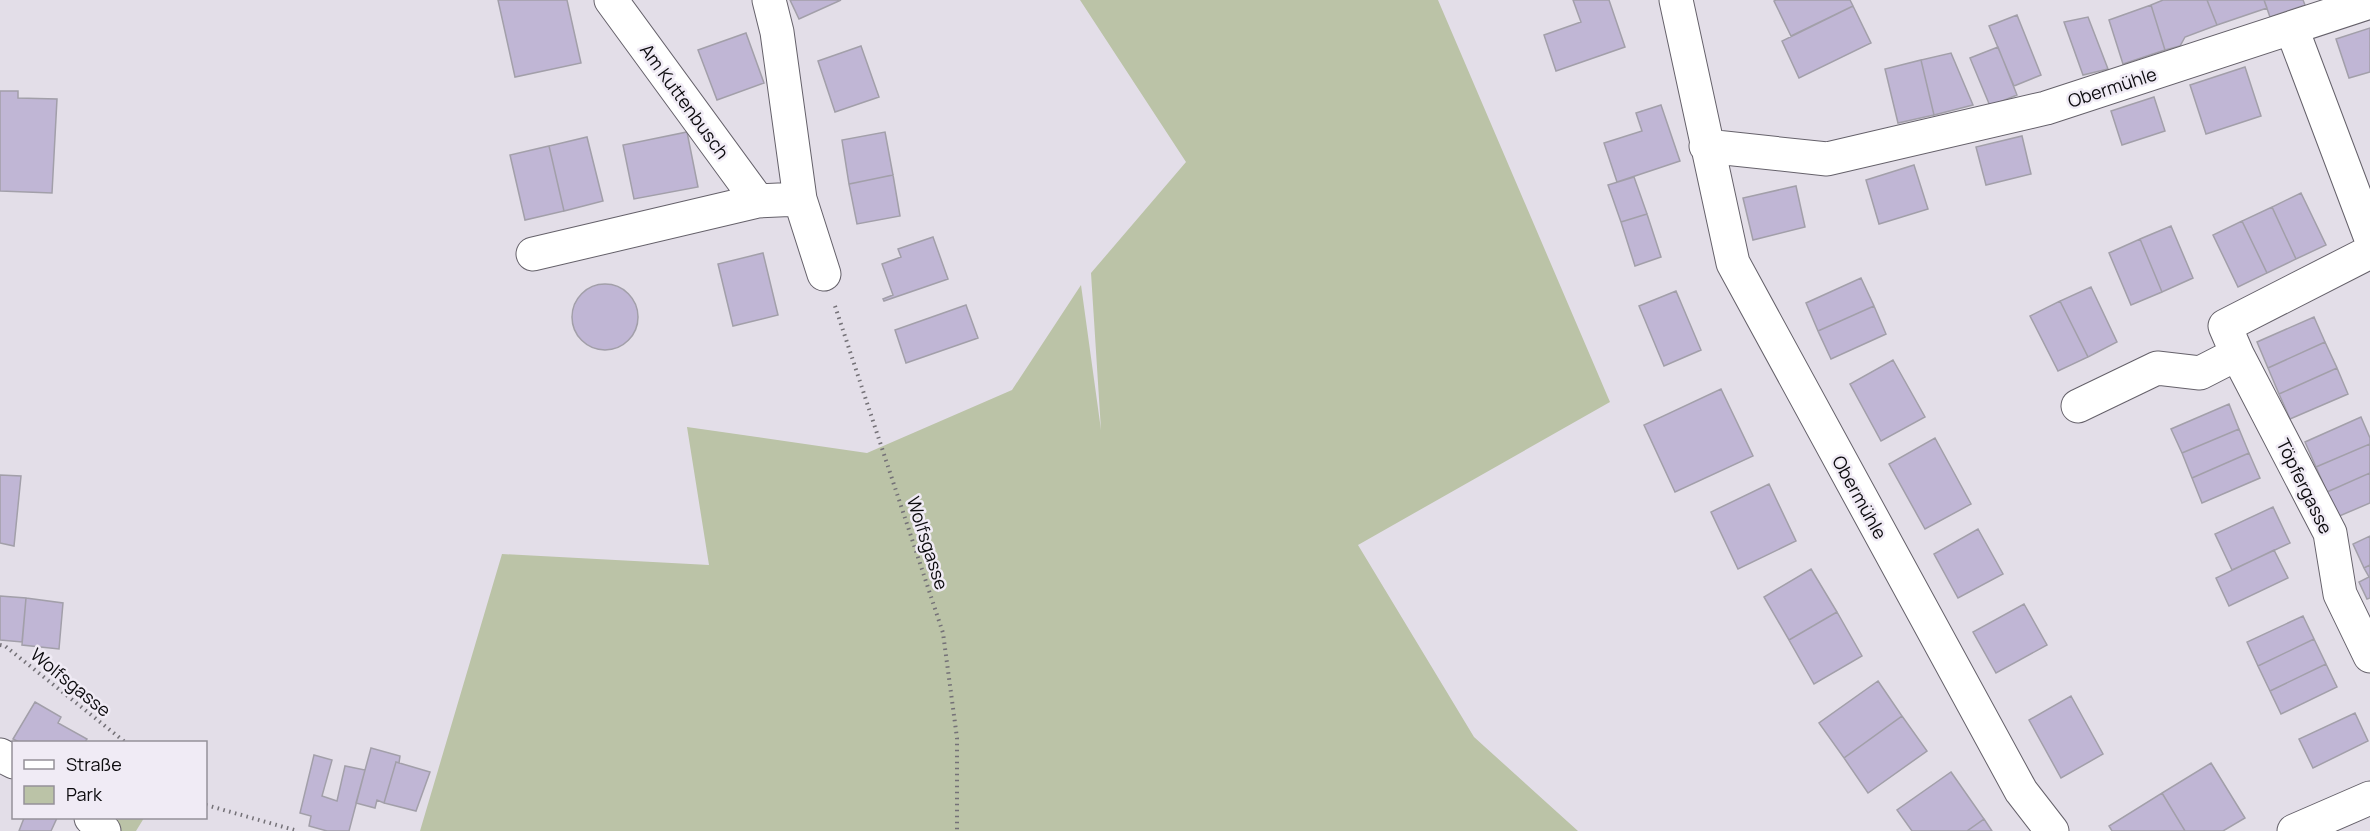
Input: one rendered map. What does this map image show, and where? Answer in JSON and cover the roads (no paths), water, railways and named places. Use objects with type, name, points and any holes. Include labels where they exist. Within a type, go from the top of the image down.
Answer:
[{"type":"street","name":"Am Kuttenbusch","points":[[611,0],[758,201]]},
{"type":"street","points":[[768,0],[777,32],[800,199],[824,274]]},
{"type":"street","name":"Obermühle","points":[[1676,0],[1733,263],[2021,791],[2052,831]]},
{"type":"street","name":"Obermühle","points":[[1706,146],[1827,159],[2046,108],[2370,2]]},
{"type":"street","points":[[2292,29],[2370,236]]},
{"type":"street","points":[[533,254],[758,201],[800,199]]},
{"type":"street","name":"Töpfergasse","points":[[2370,252],[2226,326],[2238,354],[2330,533],[2340,594],[2370,656]]},
{"type":"street","points":[[2078,406],[2157,368],[2200,373],[2238,354]]},
{"type":"street","points":[[2294,831],[2370,798]]},
{"type":"street","points":[[92,819],[104,831]]}]
